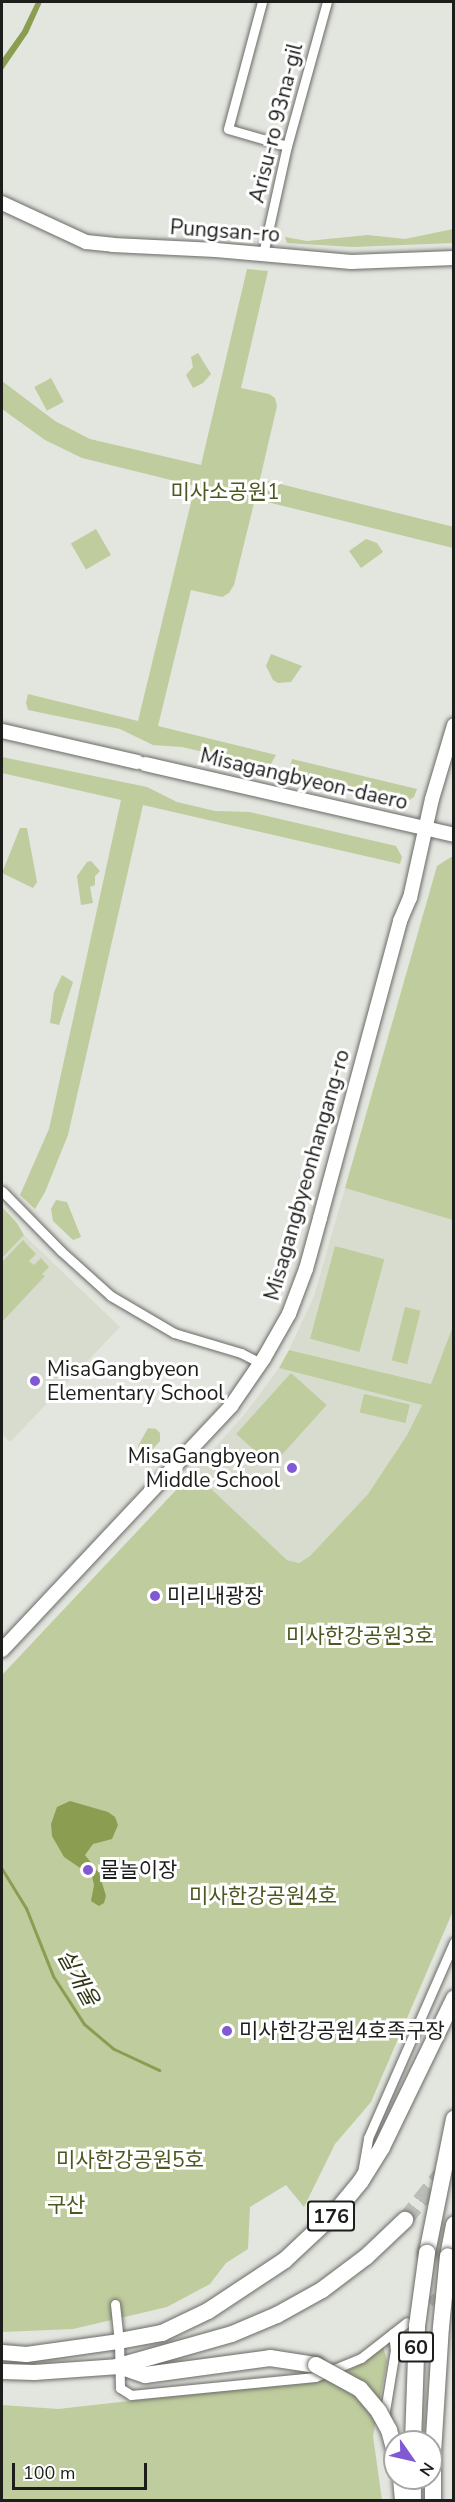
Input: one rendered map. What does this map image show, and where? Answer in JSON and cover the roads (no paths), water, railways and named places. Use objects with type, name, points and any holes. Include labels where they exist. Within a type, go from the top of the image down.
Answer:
[{"type":"highway","name":"176","points":[[119,2341],[162,2333],[208,2311],[253,2284],[304,2245],[361,2181],[404,2106],[453,1999]]},
{"type":"highway","name":"60","points":[[413,2430],[417,2326],[427,2253],[453,2119]]},
{"type":"highway","name":"176","points":[[118,2366],[232,2334],[277,2315],[322,2290],[366,2257],[405,2220]]},
{"type":"highway","name":"60","points":[[433,2500],[433,2453],[441,2327],[453,2225]]},
{"type":"highway","points":[[118,2366],[145,2376],[270,2358],[316,2365],[360,2389],[384,2421],[387,2430]]},
{"type":"main road","name":"176","points":[[2,2352],[26,2354],[119,2341]]},
{"type":"main road","name":"176","points":[[2,2371],[34,2372],[118,2366]]},
{"type":"street","points":[[262,2],[228,129],[287,146]]},
{"type":"street","name":"Arisu-ro 93na-gil","points":[[263,254],[287,146],[327,2]]},
{"type":"street","name":"Pungsan-ro","points":[[2,203],[86,242],[351,262],[453,258]]},
{"type":"street","name":"Misagangbyeonhangang-ro","points":[[2,1650],[231,1406],[261,1363],[289,1314],[306,1269],[400,921],[410,898],[425,829],[453,725]]},
{"type":"street","name":"Misagangbyeon-daero","points":[[2,731],[453,836]]},
{"type":"street","points":[[2,1191],[61,1251],[111,1296],[174,1333],[241,1353],[261,1363]]},
{"type":"street","points":[[361,2181],[368,2138],[453,1942]]},
{"type":"street","points":[[115,2304],[120,2388],[130,2395],[315,2377],[361,2358],[407,2322]]},
{"type":"street","points":[[382,2432],[395,2350],[393,2333]]},
{"type":"waterway","name":"실개울","points":[[2,1869],[26,1908],[53,1976],[84,2024],[114,2049],[159,2070]]},
{"type":"tunnel","points":[[405,2220],[445,2169]]},
{"type":"tunnel","points":[[419,2311],[445,2289]]},
{"type":"place","name":"MisaGangbyeon Elementary School","points":[[35,1381]]},
{"type":"place","name":"MisaGangbyeon Middle School","points":[[292,1468]]},
{"type":"place","name":"미리내광장","points":[[155,1596]]},
{"type":"place","name":"물놀이장","points":[[88,1870]]},
{"type":"place","name":"미사한강공원4호족구장","points":[[227,2031]]},
{"type":"park label","name":"미사소공원1","points":[[225,492]]},
{"type":"park label","name":"미사한강공원3호","points":[[360,1636]]},
{"type":"park label","name":"미사한강공원4호","points":[[263,1896]]},
{"type":"park label","name":"미사한강공원5호","points":[[130,2160]]},
{"type":"park label","name":"구산","points":[[66,2205]]}]
